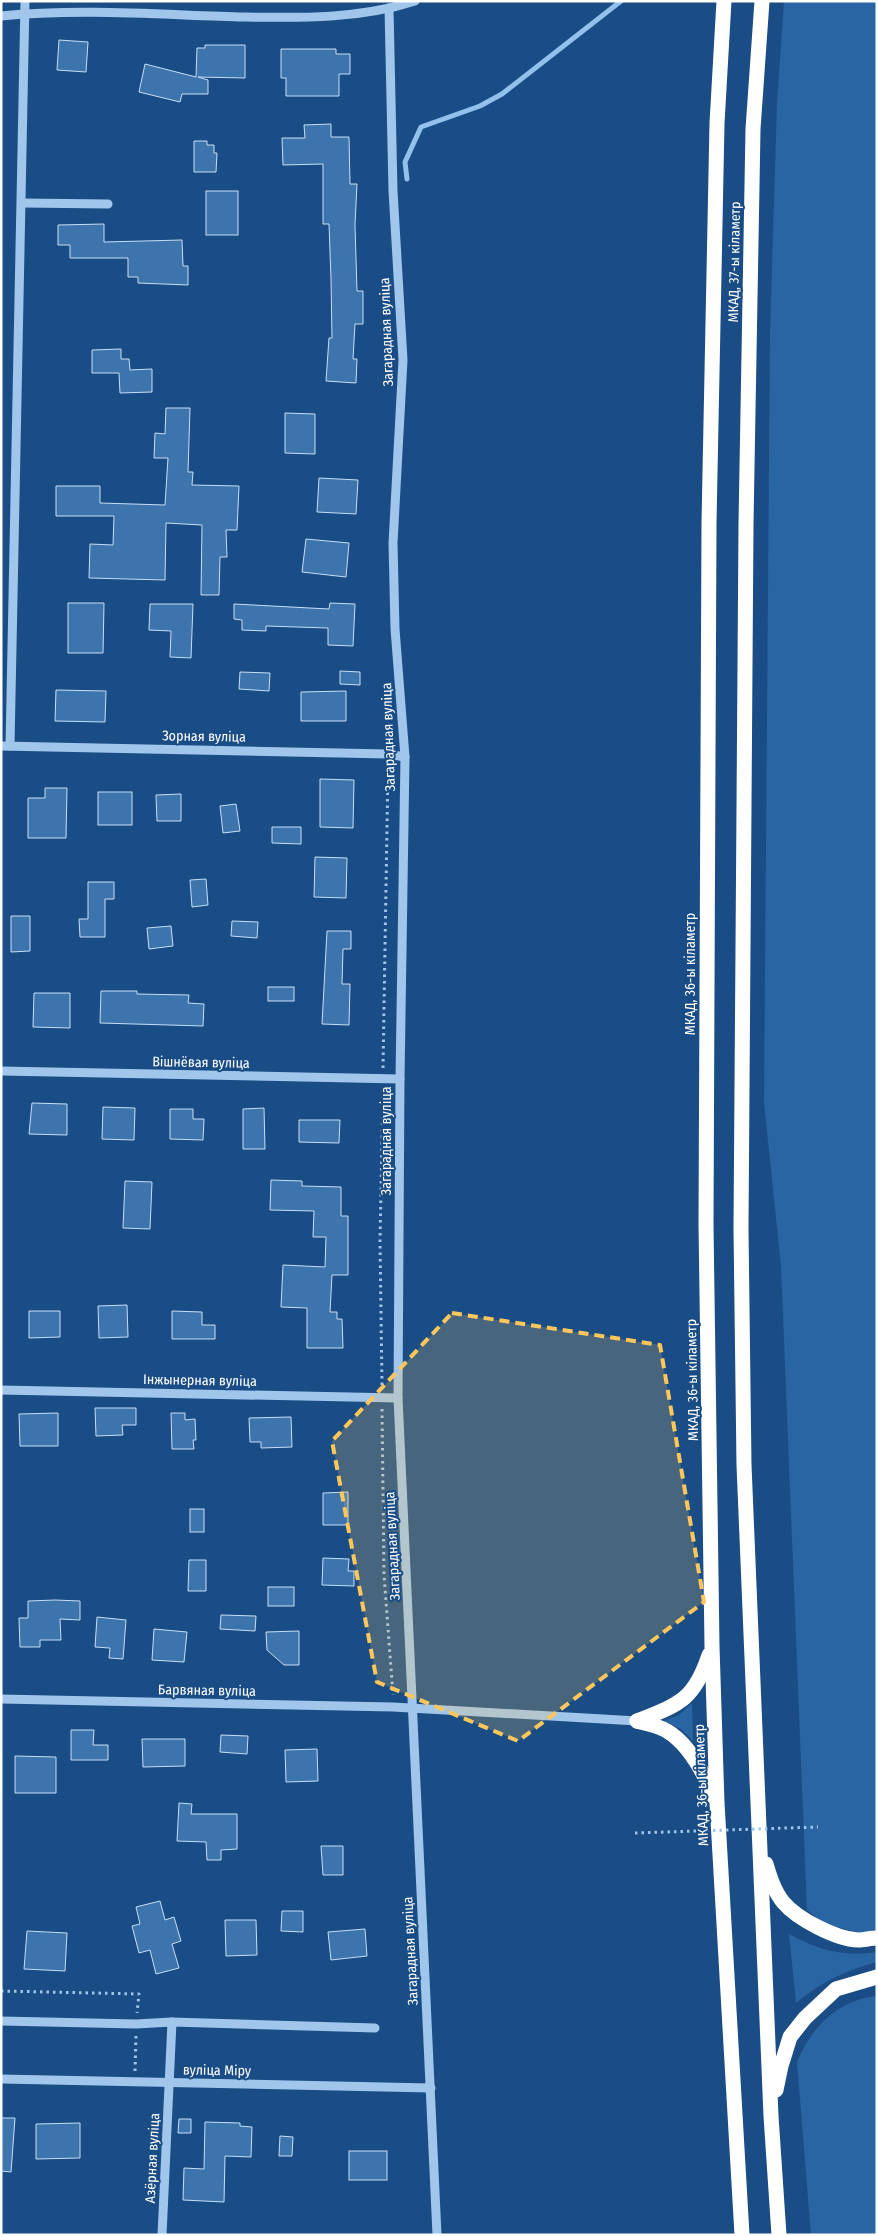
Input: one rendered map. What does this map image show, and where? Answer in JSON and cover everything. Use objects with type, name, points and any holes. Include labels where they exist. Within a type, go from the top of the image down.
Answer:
[{"type":"highway","name":"МКАД, 37-ы кіламетр","points":[[709,523],[717,123],[724,1]]},
{"type":"highway","name":"МКАД, 37-ы кіламетр","points":[[759,1843],[744,1465],[741,1229],[746,524],[753,129],[762,1]]},
{"type":"highway","name":"МКАД, 36-ы кіламетр","points":[[709,523],[706,1224],[712,1646],[717,1803],[742,2235]]},
{"type":"highway","points":[[637,1721],[682,1701],[697,1686],[712,1646]]},
{"type":"highway","points":[[637,1721],[666,1730],[682,1742],[708,1784],[717,1803]]},
{"type":"highway","points":[[759,1843],[776,1890],[784,1903],[804,1920],[828,1932],[856,1940],[877,1938]]},
{"type":"highway","points":[[759,1843],[771,2116],[779,2235]]},
{"type":"highway","points":[[771,2116],[781,2066],[790,2037],[805,2018],[836,1989],[877,1977]]},
{"type":"street","points":[[5,746],[22,203],[25,1]]},
{"type":"street","points":[[1,16],[47,12],[299,18],[344,16],[415,1]]},
{"type":"street","name":"Загарадная вуліца","points":[[389,8],[394,191],[403,360],[393,543],[395,629],[405,757],[398,1398],[437,2235]]},
{"type":"street","points":[[22,203],[108,204]]},
{"type":"street","name":"Зорная вуліца","points":[[5,746],[388,754],[405,757]]},
{"type":"street","name":"Вішнёвая вуліца","points":[[1,1072],[400,1079]]},
{"type":"street","name":"Інжынерная вуліца","points":[[1,1390],[398,1398]]},
{"type":"street","name":"Барвяная вуліца","points":[[1,1699],[393,1707],[637,1721]]},
{"type":"street","points":[[1,2021],[136,2024],[172,2022],[375,2028]]},
{"type":"street","name":"Азёрная вуліца","points":[[162,2235],[172,2022]]},
{"type":"street","name":"вуліца Міру","points":[[1,2079],[431,2088]]},
{"type":"path","points":[[388,754],[380,1241],[384,1575],[393,1707]]},
{"type":"path","points":[[635,1833],[818,1827]]},
{"type":"highlighted area","points":[[452,1313],[660,1345],[704,1602],[518,1741],[377,1682],[332,1441]]},
{"type":"shaded area","points":[[784,1],[877,1],[877,1932],[864,1934],[825,1924],[807,1910],[781,1266],[764,1102],[770,334],[777,103]]},
{"type":"shaded area","points":[[692,1703],[693,1741],[681,1729],[664,1721],[679,1715]]},
{"type":"shaded area","points":[[789,1934],[831,1951],[853,1954],[877,1952],[877,1962],[834,1978],[814,1989],[796,2003]]},
{"type":"shaded area","points":[[877,1996],[877,2235],[811,2235],[797,2062],[810,2037],[828,2017],[850,2003]]},
{"type":"building","points":[[59,40],[88,42],[86,72],[57,70]]},
{"type":"building","points":[[205,45],[245,45],[245,78],[198,77],[208,80],[208,94],[182,94],[180,102],[139,92],[145,64],[196,77],[197,48],[205,48]]},
{"type":"building","points":[[281,49],[336,49],[336,54],[350,54],[350,74],[339,74],[339,96],[286,96],[286,78],[281,78]]},
{"type":"building","points":[[331,124],[331,137],[349,137],[350,184],[357,184],[355,225],[357,291],[363,291],[363,324],[355,324],[353,359],[357,359],[356,383],[326,381],[329,338],[332,338],[329,224],[323,224],[323,164],[283,165],[282,138],[305,138],[304,125]]},
{"type":"building","points":[[194,141],[207,141],[207,145],[214,145],[214,153],[217,153],[216,172],[194,172]]},
{"type":"building","points":[[206,191],[238,191],[238,235],[206,235]]},
{"type":"building","points":[[104,224],[104,242],[182,240],[183,266],[188,266],[188,285],[138,283],[138,277],[128,277],[128,258],[70,258],[70,245],[58,245],[58,225]]},
{"type":"building","points":[[121,349],[121,359],[129,359],[130,370],[152,369],[152,392],[120,393],[119,373],[92,373],[92,350]]},
{"type":"building","points":[[166,408],[190,408],[188,472],[193,472],[192,485],[239,486],[237,530],[226,530],[227,557],[220,557],[219,595],[201,595],[202,525],[166,523],[165,580],[89,578],[90,544],[113,545],[114,516],[56,516],[56,486],[100,486],[100,503],[165,505],[168,458],[154,458],[155,433],[165,434]]},
{"type":"building","points":[[285,413],[315,414],[315,454],[285,453]]},
{"type":"building","points":[[319,478],[358,480],[356,514],[317,512]]},
{"type":"building","points":[[306,539],[349,543],[346,577],[302,572]]},
{"type":"building","points":[[68,603],[104,603],[103,653],[68,653]]},
{"type":"building","points":[[330,603],[355,604],[353,646],[328,645],[328,628],[266,626],[266,631],[242,630],[242,620],[234,619],[234,604],[329,609]]},
{"type":"building","points":[[150,604],[193,604],[191,658],[170,657],[171,631],[149,630]]},
{"type":"building","points":[[340,671],[360,672],[360,685],[340,684]]},
{"type":"building","points":[[240,672],[270,673],[269,691],[239,689]]},
{"type":"building","points":[[56,690],[106,691],[105,722],[55,721]]},
{"type":"building","points":[[346,691],[346,721],[301,721],[301,692]]},
{"type":"building","points":[[320,779],[354,780],[353,828],[320,827]]},
{"type":"building","points":[[45,788],[67,788],[66,838],[28,838],[28,798],[45,798]]},
{"type":"building","points":[[98,792],[132,792],[132,825],[98,825]]},
{"type":"building","points":[[181,794],[181,821],[157,821],[156,795]]},
{"type":"building","points":[[236,804],[240,831],[223,833],[220,806]]},
{"type":"building","points":[[272,827],[301,827],[301,844],[272,843]]},
{"type":"building","points":[[315,857],[347,858],[346,898],[314,897]]},
{"type":"building","points":[[206,879],[208,905],[192,907],[190,880]]},
{"type":"building","points":[[88,882],[114,882],[114,899],[105,899],[105,937],[80,937],[79,919],[88,919]]},
{"type":"building","points":[[11,916],[30,916],[30,951],[11,952]]},
{"type":"building","points":[[232,921],[258,922],[257,938],[231,936]]},
{"type":"building","points":[[171,926],[173,946],[149,949],[147,928]]},
{"type":"building","points":[[327,931],[351,931],[351,949],[343,949],[342,984],[350,984],[349,1025],[322,1024]]},
{"type":"building","points":[[268,987],[294,987],[294,1001],[268,1001]]},
{"type":"building","points":[[101,991],[137,991],[137,994],[189,995],[188,1003],[204,1004],[203,1026],[100,1023]]},
{"type":"building","points":[[34,993],[70,993],[70,1028],[33,1027]]},
{"type":"building","points":[[32,1103],[67,1104],[67,1135],[29,1134]]},
{"type":"building","points":[[103,1107],[135,1108],[134,1140],[102,1139]]},
{"type":"building","points":[[264,1108],[265,1149],[243,1149],[243,1109]]},
{"type":"building","points":[[170,1109],[193,1109],[193,1119],[204,1119],[203,1140],[170,1139]]},
{"type":"building","points":[[299,1120],[340,1120],[339,1143],[299,1142]]},
{"type":"building","points":[[271,1180],[302,1181],[302,1186],[341,1187],[341,1216],[348,1216],[348,1275],[332,1275],[330,1312],[337,1312],[337,1319],[342,1319],[343,1348],[307,1348],[307,1308],[281,1307],[283,1265],[325,1267],[326,1237],[313,1237],[314,1211],[270,1210]]},
{"type":"building","points":[[125,1181],[152,1182],[150,1229],[123,1228]]},
{"type":"building","points":[[127,1305],[128,1337],[99,1338],[98,1306]]},
{"type":"building","points":[[29,1311],[60,1311],[60,1337],[29,1338]]},
{"type":"building","points":[[172,1311],[202,1312],[202,1325],[215,1325],[215,1339],[172,1339]]},
{"type":"building","points":[[95,1408],[136,1408],[136,1425],[122,1425],[123,1435],[96,1436]]},
{"type":"building","points":[[58,1413],[58,1446],[20,1446],[19,1414]]},
{"type":"building","points":[[171,1413],[185,1413],[185,1420],[195,1419],[196,1440],[193,1440],[194,1449],[172,1449]]},
{"type":"building","points":[[291,1417],[292,1447],[261,1448],[261,1442],[250,1442],[249,1418]]},
{"type":"building","points":[[348,1492],[348,1525],[323,1525],[323,1493]]},
{"type":"building","points":[[190,1509],[204,1509],[204,1532],[190,1532]]},
{"type":"building","points":[[323,1558],[349,1559],[348,1571],[354,1571],[354,1586],[322,1585]]},
{"type":"building","points":[[189,1560],[206,1560],[206,1591],[188,1591]]},
{"type":"building","points":[[268,1587],[294,1587],[294,1606],[268,1606]]},
{"type":"building","points":[[28,1601],[80,1601],[80,1620],[60,1619],[61,1640],[40,1640],[40,1647],[20,1647],[19,1618],[28,1618]]},
{"type":"building","points":[[221,1615],[256,1616],[255,1631],[220,1629]]},
{"type":"building","points":[[97,1617],[126,1620],[123,1659],[109,1658],[110,1648],[95,1647]]},
{"type":"building","points":[[154,1629],[187,1632],[184,1662],[152,1660]]},
{"type":"building","points":[[299,1631],[299,1665],[284,1665],[267,1650],[266,1632]]},
{"type":"building","points":[[71,1730],[94,1730],[93,1745],[108,1745],[108,1760],[71,1760]]},
{"type":"building","points":[[221,1735],[248,1736],[247,1754],[220,1752]]},
{"type":"building","points":[[142,1739],[185,1739],[185,1766],[143,1767]]},
{"type":"building","points":[[317,1749],[318,1781],[286,1782],[285,1750]]},
{"type":"building","points":[[15,1756],[56,1757],[56,1793],[15,1793]]},
{"type":"building","points":[[179,1803],[192,1804],[191,1814],[237,1814],[237,1849],[221,1850],[221,1860],[207,1860],[206,1842],[177,1841]]},
{"type":"building","points":[[321,1846],[343,1846],[343,1875],[323,1875]]},
{"type":"building","points":[[160,1901],[165,1920],[174,1917],[181,1941],[172,1944],[179,1968],[156,1974],[150,1950],[139,1953],[132,1926],[140,1924],[136,1907]]},
{"type":"building","points":[[282,1911],[303,1911],[303,1932],[281,1931]]},
{"type":"building","points":[[225,1920],[256,1920],[257,1955],[226,1956]]},
{"type":"building","points":[[365,1929],[367,1956],[331,1960],[328,1932]]},
{"type":"building","points":[[27,1931],[67,1933],[65,1971],[24,1969]]},
{"type":"building","points":[[1,2118],[15,2118],[11,2172],[1,2171]]},
{"type":"building","points":[[179,2119],[191,2119],[191,2133],[178,2133]]},
{"type":"building","points":[[205,2122],[240,2123],[240,2126],[252,2127],[251,2157],[225,2156],[224,2202],[183,2200],[184,2168],[204,2169]]},
{"type":"building","points":[[80,2123],[80,2158],[36,2159],[36,2124]]},
{"type":"building","points":[[280,2136],[293,2137],[292,2156],[279,2156]]},
{"type":"building","points":[[349,2151],[387,2151],[387,2180],[349,2180]]},
{"type":"waterway","points":[[407,179],[405,162],[421,127],[480,106],[502,94],[621,1]]}]
